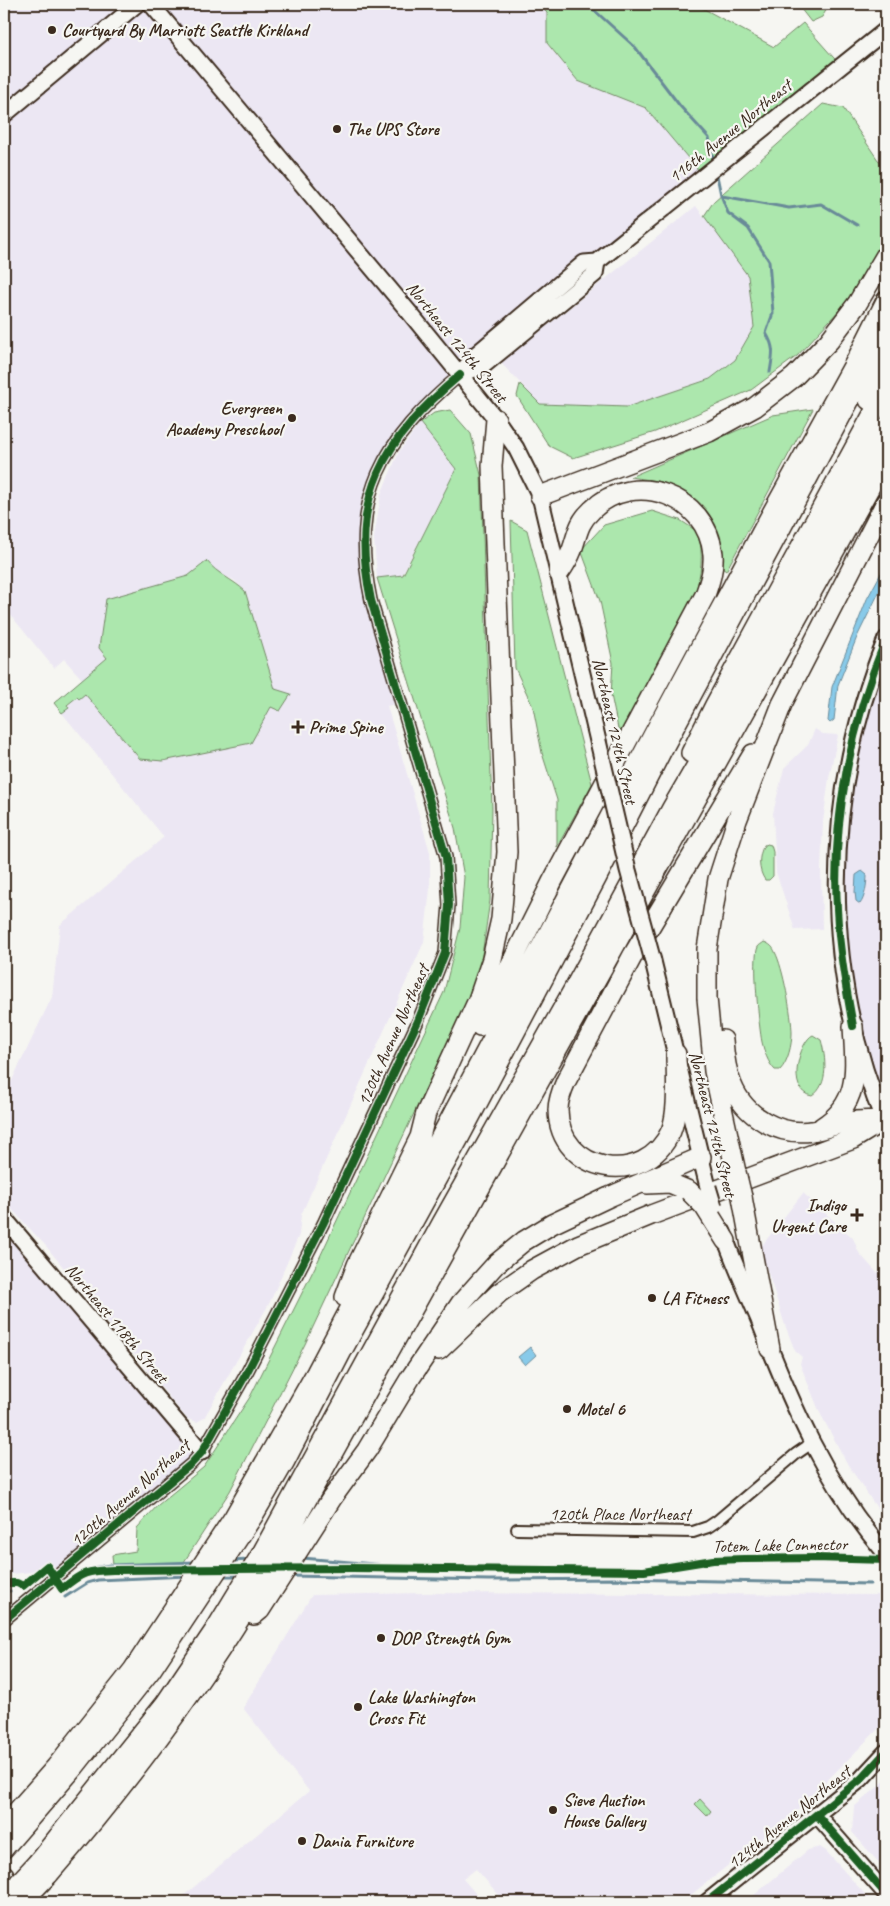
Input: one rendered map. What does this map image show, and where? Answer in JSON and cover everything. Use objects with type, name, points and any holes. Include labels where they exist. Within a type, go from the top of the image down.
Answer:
[{"type":"highway","points":[[540,496],[709,432],[754,407],[794,377],[829,340],[856,304],[886,255]]},
{"type":"highway","points":[[178,1618],[316,1373],[668,706],[858,357],[886,301]]},
{"type":"highway","points":[[4,1848],[9,1828],[133,1670],[178,1618],[253,1516],[285,1461],[342,1351],[458,1140],[661,752],[886,332]]},
{"type":"highway","points":[[661,752],[680,733],[746,624],[886,369]]},
{"type":"highway","points":[[672,808],[683,770],[715,705],[886,390]]},
{"type":"highway","points":[[420,1137],[426,1113],[483,986],[496,943],[504,894],[507,852],[506,802],[492,466],[496,419]]},
{"type":"highway","points":[[4,1899],[43,1869],[87,1830],[179,1710],[227,1640],[442,1223],[886,427]]},
{"type":"highway","points":[[286,1525],[579,1008],[886,458]]},
{"type":"highway","points":[[316,1373],[357,1265],[420,1137],[434,1115],[552,882],[704,595],[710,581],[713,554],[705,528],[696,514],[684,503],[658,491],[628,490],[602,501],[583,520],[574,539],[572,550],[560,574]]},
{"type":"highway","points":[[676,1054],[674,1112],[671,1129],[662,1146],[654,1155],[634,1166],[611,1168],[593,1163],[577,1153],[566,1138],[559,1121],[560,1096],[566,1081],[633,955],[782,704],[886,502]]},
{"type":"highway","points":[[770,1349],[742,1197],[714,1071],[707,998],[707,949],[718,879],[737,820],[782,704]]},
{"type":"highway","points":[[737,820],[721,918],[718,966],[721,1021],[728,1075],[738,1097],[760,1120],[787,1131],[814,1131],[849,1122],[885,1122]]},
{"type":"highway","points":[[814,1131],[843,1109],[852,1093],[855,1075],[853,1026]]},
{"type":"highway","points":[[411,1377],[499,1293],[532,1270],[570,1249],[651,1215],[853,1139],[885,1122]]},
{"type":"highway","points":[[22,1902],[43,1869],[165,1704],[315,1525],[367,1450],[411,1377],[461,1303],[496,1264],[524,1241],[552,1224],[701,1157]]},
{"type":"highway","points":[[633,1186],[670,1183],[690,1191],[709,1206],[726,1241]]},
{"type":"highway","points":[[4,1874],[12,1902]]},
{"type":"main road","points":[[4,115],[137,4]]},
{"type":"main road","name":"Northeast 124th Street","points":[[151,4],[496,419],[516,448],[540,496],[560,574],[626,861],[701,1157],[708,1187],[709,1206]]},
{"type":"main road","name":"116th Avenue Northeast","points":[[460,375],[474,356],[575,270],[584,263],[597,262],[886,30]]},
{"type":"main road","points":[[885,1122],[867,1078],[853,1026],[841,958],[837,908],[837,852],[852,743],[867,691],[886,640]]},
{"type":"main road","name":"Northeast 118th Street","points":[[4,1218],[202,1452]]},
{"type":"main road","points":[[726,1241],[770,1349],[812,1443],[838,1489],[883,1546]]},
{"type":"main road","name":"124th Avenue Northeast","points":[[707,1902],[861,1779],[886,1752]]},
{"type":"main road","points":[[817,1815],[886,1894]]},
{"type":"main road","points":[[4,1874],[27,1902]]},
{"type":"street","name":"120th Avenue Northeast","points":[[4,1620],[191,1464],[202,1452],[245,1376],[319,1233],[418,1020],[445,953],[449,906],[446,857],[371,600],[364,564],[364,533],[368,499],[377,476],[395,442],[428,402],[460,375]]},
{"type":"street","name":"120th Place Northeast","points":[[516,1529],[692,1532],[708,1527],[717,1521],[796,1454],[812,1443]]},
{"type":"shaded area","points":[[4,4],[539,4],[547,13],[547,44],[578,81],[646,108],[704,177],[429,401],[377,476],[364,564],[401,703],[387,706],[430,852],[430,889],[424,942],[301,1215],[299,1235],[270,1302],[204,1418],[197,1422],[188,1419],[184,1415],[45,1245],[4,1201],[4,1097],[52,997],[60,925],[164,837],[62,713],[69,708],[67,706],[77,697],[85,693],[140,759],[275,689],[245,591],[234,580],[216,572],[207,561],[188,576],[107,599],[99,648],[107,658],[82,679],[64,659],[54,668],[4,607]]},
{"type":"shaded area","points":[[696,206],[748,276],[754,327],[735,360],[710,379],[627,407],[540,404],[501,363]]},
{"type":"shaded area","points":[[420,423],[456,469],[402,575],[377,578],[374,538],[381,494],[399,452]]},
{"type":"shaded area","points":[[886,639],[886,1119],[858,1048],[837,852],[867,691]]},
{"type":"shaded area","points":[[815,729],[823,734],[838,735],[829,778],[823,822],[821,869],[822,929],[795,930],[776,872],[773,813],[784,768],[808,745]]},
{"type":"shaded area","points":[[803,1193],[853,1238],[859,1253],[877,1273],[886,1268],[886,1518],[881,1514],[848,1465],[820,1413],[800,1364],[802,1357],[795,1351],[785,1325],[760,1248]]},
{"type":"shaded area","points":[[4,1218],[202,1452],[65,1568],[4,1575]]},
{"type":"shaded area","points":[[425,1593],[886,1595],[886,1721],[799,1809],[682,1902],[505,1902],[476,1869],[463,1879],[483,1902],[176,1902],[309,1791],[243,1708],[312,1595]]},
{"type":"shaded area","points":[[886,1780],[886,1871],[852,1832],[854,1807]]},
{"type":"shaded area","points":[[820,1847],[826,1851],[872,1902],[746,1902],[808,1850]]},
{"type":"green space","points":[[539,4],[695,4],[774,47],[803,23],[841,66],[704,177],[646,108],[578,81],[547,43],[547,13]]},
{"type":"green space","points":[[797,4],[830,4],[822,17],[811,22]]},
{"type":"green space","points":[[823,104],[843,108],[878,160],[886,165],[886,239],[853,295],[797,356],[751,390],[655,432],[573,458],[549,446],[517,396],[520,384],[540,404],[627,407],[710,379],[735,360],[754,327],[748,276],[704,216],[714,201]]},
{"type":"green space","points":[[813,409],[726,571],[722,568],[719,539],[715,526],[709,515],[692,496],[665,483],[630,477],[773,415]]},
{"type":"green space","points":[[450,410],[471,434],[481,475],[492,808],[490,900],[481,962],[467,1001],[305,1344],[230,1491],[182,1565],[113,1565],[112,1555],[136,1551],[137,1528],[158,1505],[204,1467],[250,1397],[318,1261],[444,992],[460,928],[464,877],[455,828],[377,578],[403,575],[456,469],[420,423],[434,413]]},
{"type":"green space","points":[[652,511],[680,520],[698,532],[701,548],[700,571],[695,595],[620,738],[611,695],[613,663],[600,601],[581,550],[604,525]]},
{"type":"green space","points":[[511,521],[527,530],[592,784],[557,847],[557,800],[542,753],[533,707],[515,668]]},
{"type":"green space","points":[[207,561],[245,591],[275,689],[291,694],[280,711],[271,707],[251,743],[163,761],[140,759],[85,694],[79,699],[77,697],[67,705],[69,708],[62,713],[54,703],[107,658],[99,648],[106,599],[188,576]]},
{"type":"green space","points":[[764,845],[771,845],[773,852],[773,876],[769,880],[765,880],[761,872],[760,858]]},
{"type":"green space","points":[[764,942],[772,947],[778,959],[790,1015],[792,1033],[790,1047],[787,1058],[780,1070],[775,1070],[770,1064],[762,1042],[759,1023],[756,954],[758,947]]},
{"type":"green space","points":[[813,1035],[821,1040],[825,1071],[821,1085],[812,1096],[804,1092],[799,1085],[797,1076],[800,1055],[808,1039]]},
{"type":"green space","points":[[700,1799],[711,1811],[707,1816],[695,1804]]},
{"type":"water","points":[[886,564],[886,578],[857,637],[838,685],[834,720],[830,723],[828,721],[832,687],[867,599]]},
{"type":"water","points":[[862,871],[867,875],[867,878],[860,904],[856,901],[856,875]]},
{"type":"water","points":[[530,1347],[536,1355],[525,1365],[518,1357]]},
{"type":"waterway","points":[[592,4],[594,10],[635,47],[680,106],[709,138],[714,163]]},
{"type":"waterway","points":[[716,171],[721,195],[728,213],[748,228],[769,261],[773,313],[766,333],[771,343],[772,351],[770,372]]},
{"type":"waterway","points":[[722,196],[789,208],[821,204],[857,225]]},
{"type":"waterway","points":[[302,1558],[386,1565],[597,1568]]},
{"type":"waterway","points":[[232,1561],[249,1560]]},
{"type":"waterway","points":[[97,1567],[196,1562]]},
{"type":"waterway","points":[[65,1597],[87,1583],[98,1580],[187,1576]]},
{"type":"waterway","points":[[220,1576],[239,1576]]},
{"type":"waterway","points":[[290,1576],[489,1580],[618,1579],[870,1584]]},
{"type":"waterway","points":[[4,1581],[14,1580]]},
{"type":"waterway","points":[[4,1592],[10,1591]]},
{"type":"cycle path","points":[[4,1620],[191,1464],[202,1452],[245,1376],[323,1224],[418,1021],[445,953],[449,905],[446,857],[371,600],[365,563],[365,530],[369,501],[378,473],[392,448],[410,423],[460,375]]},
{"type":"cycle path","points":[[853,1026],[838,924],[836,875],[838,840],[846,772],[854,738],[863,704],[886,639]]},
{"type":"cycle path","name":"Totem Lake Connector","points":[[4,1583],[17,1583],[23,1586],[47,1566],[62,1589],[86,1573],[114,1570],[352,1568],[644,1571],[713,1560],[815,1558],[886,1560]]},
{"type":"cycle path","points":[[707,1902],[861,1779],[886,1752]]},
{"type":"cycle path","points":[[817,1815],[886,1894]]},
{"type":"place","name":"Courtyard By Marriott Seattle Kirkland","points":[[52,30]]},
{"type":"place","name":"The UPS Store","points":[[337,129]]},
{"type":"place","name":"Evergreen Academy Preschool","points":[[292,418]]},
{"type":"place","name":"Prime Spine","points":[[298,727]]},
{"type":"place","name":"Indigo Urgent Care","points":[[857,1215]]},
{"type":"place","name":"LA Fitness","points":[[652,1298]]},
{"type":"place","name":"Motel 6","points":[[567,1409]]},
{"type":"place","name":"DOP Strength Gym","points":[[381,1638]]},
{"type":"place","name":"Lake Washington Cross Fit","points":[[358,1707]]},
{"type":"place","name":"Sieve Auction House Gallery","points":[[553,1810]]},
{"type":"place","name":"Dania Furniture","points":[[302,1841]]}]
